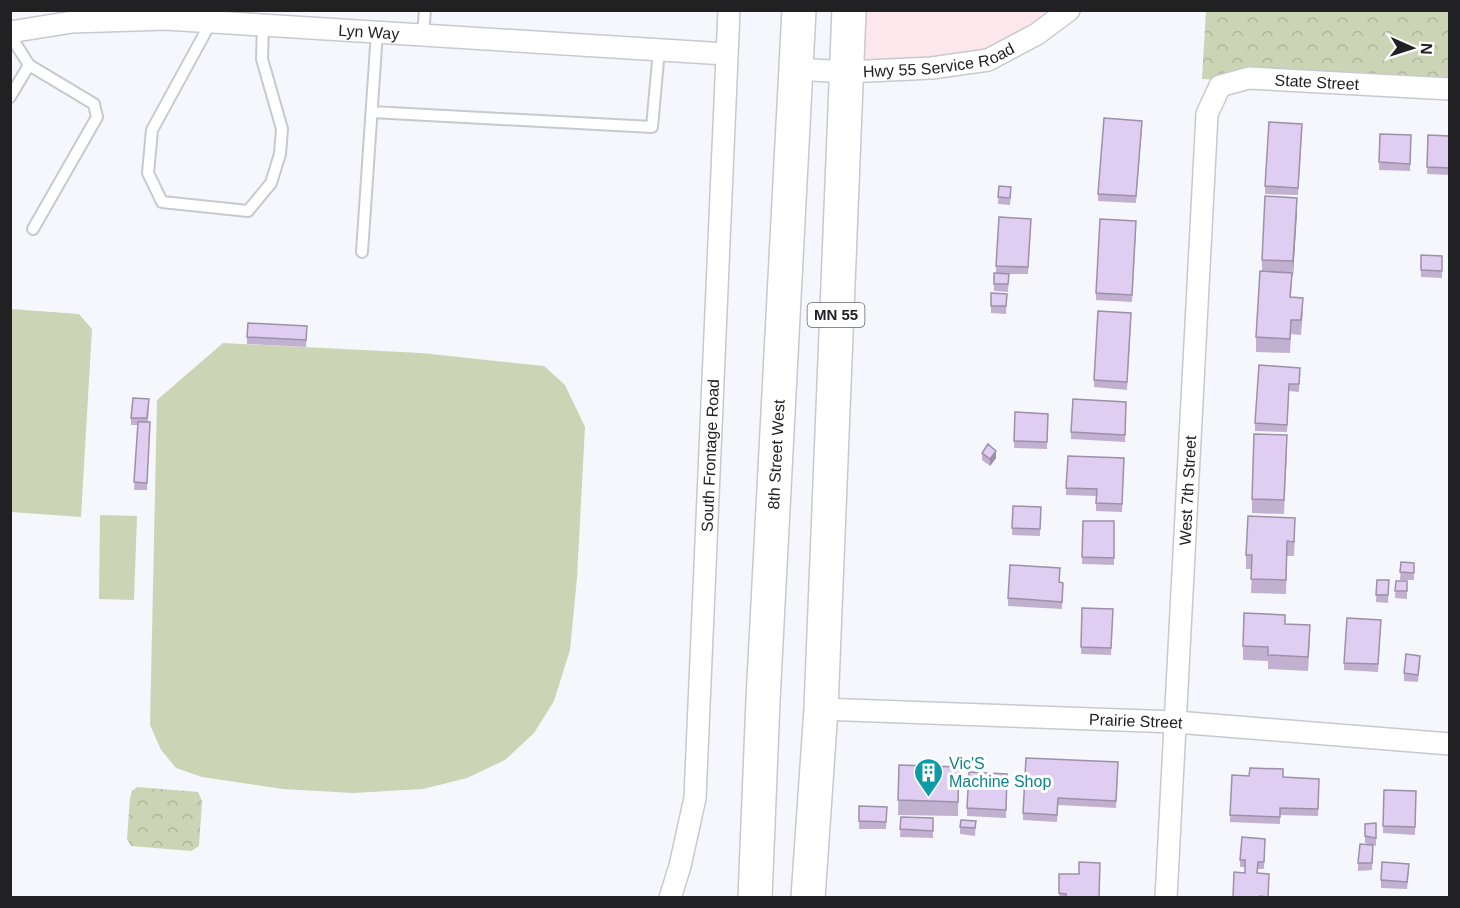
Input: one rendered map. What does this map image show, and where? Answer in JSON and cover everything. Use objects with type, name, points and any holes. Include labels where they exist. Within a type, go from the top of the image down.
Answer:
[{"type":"highway","name":"8th Street West","points":[[755,897],[799,10]]},
{"type":"highway","name":"MN 55","points":[[808,897],[820,709],[849,10]]},
{"type":"street","name":"South Frontage Road","points":[[670,897],[680,866],[695,798],[729,10]]},
{"type":"street","name":"Hwy 55 Service Road","points":[[796,69],[846,72],[932,68],[988,60],[1037,34],[1069,10]]},
{"type":"street","name":"Lyn Way","points":[[10,34],[72,22],[166,19],[211,22],[242,17],[263,25],[726,54]]},
{"type":"street","name":"State Street","points":[[1220,86],[1249,78],[1449,90]]},
{"type":"street","name":"West 7th Street","points":[[1166,897],[1207,114],[1220,86]]},
{"type":"street","name":"Prairie Street","points":[[820,709],[1176,722],[1449,744]]},
{"type":"lane","points":[[423,35],[425,10]]},
{"type":"lane","points":[[211,22],[152,130],[148,173],[162,202],[248,211],[271,183],[280,154],[282,129],[262,59],[263,25]]},
{"type":"lane","points":[[362,252],[377,32]]},
{"type":"lane","points":[[10,34],[29,65],[94,104],[97,117],[33,229]]},
{"type":"lane","points":[[372,112],[652,127],[659,50]]},
{"type":"lane","points":[[10,97],[29,65]]},
{"type":"shaded area","points":[[849,11],[1069,11],[988,60],[846,72]]},
{"type":"green space","points":[[1206,11],[1449,11],[1449,92],[1202,79]]},
{"type":"green space","points":[[11,309],[79,314],[92,329],[81,517],[11,512]]},
{"type":"green space","points":[[223,343],[421,353],[544,366],[565,385],[585,427],[577,578],[570,650],[554,701],[534,733],[505,760],[467,778],[423,789],[353,793],[283,789],[202,777],[176,768],[161,750],[150,725],[157,400]]},
{"type":"green space","points":[[100,515],[137,516],[134,600],[99,599]]},
{"type":"green space","points":[[137,787],[198,792],[202,801],[199,846],[191,851],[131,846],[127,839],[130,798],[132,791]]},
{"type":"building","points":[[1104,118],[1142,121],[1136,196],[1098,194]]},
{"type":"building","points":[[1269,122],[1302,124],[1298,188],[1265,186]]},
{"type":"building","points":[[1380,134],[1411,135],[1410,164],[1379,162]]},
{"type":"building","points":[[1428,135],[1449,136],[1449,168],[1427,167]]},
{"type":"building","points":[[999,186],[1011,187],[1010,198],[998,197]]},
{"type":"building","points":[[1265,196],[1297,198],[1293,261],[1262,260]]},
{"type":"building","points":[[999,217],[1031,219],[1028,267],[996,266]]},
{"type":"building","points":[[1100,219],[1136,221],[1132,295],[1096,293]]},
{"type":"building","points":[[1421,255],[1442,256],[1442,271],[1421,270]]},
{"type":"building","points":[[1260,271],[1292,273],[1290,297],[1303,298],[1301,320],[1291,320],[1290,339],[1256,337]]},
{"type":"building","points":[[994,273],[1009,274],[1008,284],[994,284]]},
{"type":"building","points":[[991,293],[1007,294],[1006,306],[991,306]]},
{"type":"building","points":[[1098,311],[1131,313],[1127,382],[1094,380]]},
{"type":"building","points":[[248,323],[307,326],[306,340],[247,337]]},
{"type":"building","points":[[1259,365],[1300,368],[1299,384],[1289,384],[1287,425],[1255,423]]},
{"type":"building","points":[[133,398],[149,399],[147,418],[131,418]]},
{"type":"building","points":[[1073,399],[1126,402],[1125,435],[1071,432]]},
{"type":"building","points":[[1015,412],[1048,414],[1047,442],[1014,441]]},
{"type":"building","points":[[138,422],[150,422],[147,483],[134,482]]},
{"type":"building","points":[[1254,434],[1287,435],[1284,500],[1252,499]]},
{"type":"building","points":[[988,444],[996,451],[990,459],[982,453]]},
{"type":"building","points":[[1068,456],[1124,458],[1122,504],[1096,503],[1097,489],[1066,488]]},
{"type":"building","points":[[1013,506],[1041,507],[1040,529],[1012,528]]},
{"type":"building","points":[[1248,516],[1295,518],[1294,542],[1287,541],[1286,580],[1251,579],[1252,555],[1246,555]]},
{"type":"building","points":[[1083,521],[1114,521],[1114,558],[1082,557]]},
{"type":"building","points":[[1401,562],[1414,563],[1414,573],[1400,572]]},
{"type":"building","points":[[1010,565],[1060,568],[1059,582],[1063,583],[1062,602],[1008,598]]},
{"type":"building","points":[[1377,580],[1389,580],[1388,595],[1376,595]]},
{"type":"building","points":[[1396,581],[1407,581],[1407,591],[1395,591]]},
{"type":"building","points":[[1082,608],[1113,609],[1111,648],[1081,647]]},
{"type":"building","points":[[1244,613],[1285,615],[1285,624],[1310,625],[1308,657],[1268,655],[1268,647],[1243,646]]},
{"type":"building","points":[[1347,618],[1381,620],[1378,664],[1344,663]]},
{"type":"building","points":[[1406,654],[1420,656],[1418,675],[1404,673]]},
{"type":"building","points":[[1026,758],[1118,762],[1116,801],[1058,798],[1057,815],[1023,813]]},
{"type":"building","points":[[899,765],[959,767],[958,802],[898,800]]},
{"type":"building","points":[[1250,768],[1283,769],[1283,777],[1319,779],[1318,809],[1280,808],[1280,817],[1230,815],[1232,775],[1249,776]]},
{"type":"building","points":[[969,772],[1007,774],[1006,810],[967,808]]},
{"type":"building","points":[[1384,790],[1416,791],[1415,827],[1383,826]]},
{"type":"building","points":[[859,806],[887,807],[886,822],[859,821]]},
{"type":"building","points":[[901,817],[933,818],[933,831],[900,829]]},
{"type":"building","points":[[961,820],[976,821],[975,828],[960,827]]},
{"type":"building","points":[[1376,823],[1376,838],[1365,836],[1365,824]]},
{"type":"building","points":[[1242,837],[1265,839],[1264,862],[1258,862],[1257,873],[1269,874],[1268,897],[1233,897],[1234,872],[1245,873],[1245,860],[1240,860]]},
{"type":"building","points":[[1360,844],[1373,845],[1372,863],[1358,863]]},
{"type":"building","points":[[1079,862],[1100,863],[1099,897],[1066,897],[1066,894],[1059,893],[1059,874],[1079,874]]},
{"type":"building","points":[[1382,862],[1409,864],[1407,882],[1381,880]]},
{"type":"place","name":"Vic'S Machine Shop","points":[[928,798]]}]
